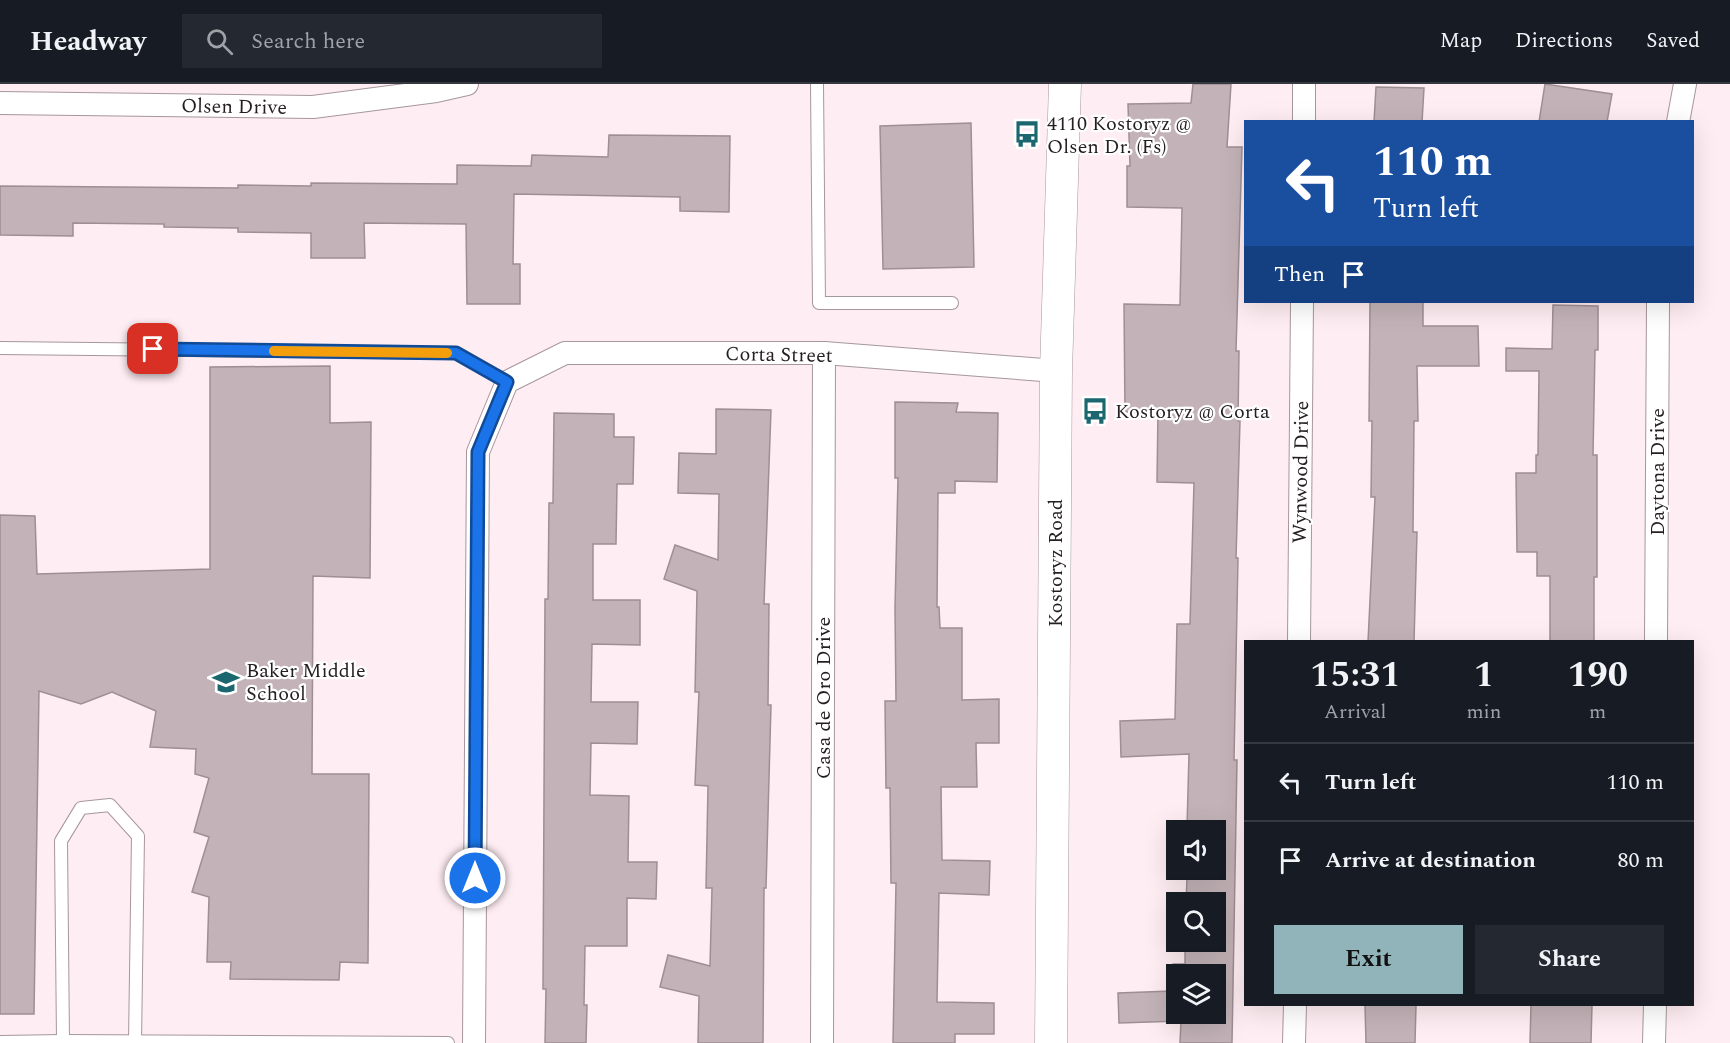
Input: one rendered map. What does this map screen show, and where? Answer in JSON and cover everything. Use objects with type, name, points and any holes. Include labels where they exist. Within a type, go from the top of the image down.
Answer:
[{"type":"main road","name":"Kostoryz Road","points":[[1052,1043],[1056,371],[1065,84]]},
{"type":"street","name":"Olsen Drive","points":[[0,103],[313,107],[436,91],[467,84]]},
{"type":"street","points":[[1304,84],[1304,120]]},
{"type":"street","points":[[1678,120],[1685,84]]},
{"type":"street","name":"Wynwood Drive","points":[[1299,640],[1302,303]]},
{"type":"street","name":"Daytona Drive","points":[[1656,640],[1658,303]]},
{"type":"street","name":"Corta Street","points":[[507,382],[565,353],[824,353],[1056,371]]},
{"type":"street","name":"Casa de Oro Drive","points":[[822,1043],[824,353]]},
{"type":"street","points":[[474,1043],[478,452],[507,382]]},
{"type":"street","points":[[1294,1043],[1295,1006]]},
{"type":"street","points":[[1654,1006],[1654,1043]]},
{"type":"lane","points":[[817,84],[819,303],[952,303]]},
{"type":"lane","points":[[0,348],[456,353],[507,382]]},
{"type":"lane","points":[[63,1041],[61,841],[81,808],[110,804],[138,836],[135,1042]]},
{"type":"lane","points":[[0,1042],[448,1043]]},
{"type":"building","points":[[1193,84],[1231,84],[1227,147],[1242,147],[1236,351],[1239,351],[1238,421],[1240,421],[1236,558],[1238,558],[1234,760],[1237,760],[1232,1043],[1180,1043],[1181,1024],[1226,1024],[1226,964],[1185,964],[1185,952],[1226,952],[1226,892],[1186,892],[1187,880],[1226,880],[1226,820],[1187,820],[1189,754],[1121,757],[1120,721],[1175,719],[1177,624],[1190,624],[1194,483],[1157,482],[1158,412],[1125,412],[1124,304],[1180,305],[1182,208],[1127,207],[1127,166],[1130,166],[1128,104],[1191,103]]},
{"type":"building","points":[[1545,84],[1612,94],[1607,120],[1539,120]]},
{"type":"building","points":[[1376,87],[1424,88],[1422,120],[1374,120]]},
{"type":"building","points":[[971,123],[974,267],[883,269],[880,126]]},
{"type":"building","points":[[609,135],[730,136],[729,212],[680,211],[680,197],[514,194],[513,264],[520,264],[520,304],[467,304],[466,224],[364,223],[365,258],[311,258],[311,233],[238,232],[238,228],[73,223],[73,236],[0,235],[0,186],[238,188],[238,185],[311,186],[311,183],[457,184],[457,165],[531,166],[532,155],[608,157]]},
{"type":"building","points":[[1370,303],[1423,303],[1423,326],[1478,326],[1479,366],[1417,366],[1418,421],[1414,421],[1413,532],[1417,532],[1414,640],[1368,640],[1375,497],[1371,497],[1372,421],[1369,421]]},
{"type":"building","points":[[1553,305],[1598,306],[1593,455],[1597,455],[1597,577],[1594,577],[1594,640],[1550,640],[1550,576],[1537,576],[1537,552],[1517,552],[1516,473],[1536,473],[1539,371],[1506,371],[1506,348],[1552,349]]},
{"type":"building","points":[[330,366],[330,423],[371,422],[370,578],[313,576],[312,774],[369,774],[368,963],[340,962],[339,980],[230,979],[231,962],[207,962],[209,897],[192,892],[209,837],[194,832],[209,778],[195,774],[196,749],[150,747],[156,711],[112,692],[81,704],[39,691],[34,1014],[0,1014],[0,515],[35,516],[37,574],[210,569],[210,367]]},
{"type":"building","points":[[895,402],[958,403],[956,412],[998,413],[997,482],[955,481],[955,493],[938,493],[937,607],[939,607],[940,628],[962,628],[962,700],[999,699],[999,743],[976,743],[977,787],[941,787],[942,860],[990,861],[989,895],[939,893],[937,1002],[994,1003],[994,1034],[955,1034],[955,1043],[893,1043],[896,883],[891,883],[890,788],[886,788],[885,701],[896,701],[895,608],[898,478],[895,478]]},
{"type":"building","points":[[716,409],[771,410],[764,604],[769,604],[768,705],[771,705],[766,888],[764,888],[763,1043],[698,1043],[699,996],[660,987],[668,955],[710,966],[712,888],[706,888],[708,786],[695,785],[699,692],[695,692],[697,591],[664,579],[675,545],[718,560],[719,494],[678,493],[679,453],[716,454]]},
{"type":"building","points":[[554,413],[614,414],[614,437],[634,437],[633,484],[617,484],[616,544],[593,544],[593,600],[640,600],[640,645],[592,644],[591,702],[638,702],[637,744],[591,743],[590,795],[629,796],[628,862],[657,862],[656,899],[627,898],[627,946],[585,946],[586,1043],[545,1043],[546,989],[543,989],[545,599],[548,599],[549,503],[553,503]]},
{"type":"building","points":[[1166,991],[1166,1021],[1119,1023],[1118,993]]},
{"type":"building","points":[[1365,1006],[1416,1006],[1415,1043],[1366,1043]]},
{"type":"building","points":[[1531,1006],[1592,1006],[1591,1043],[1530,1043]]},
{"type":"slow traffic","points":[[274,351],[447,353]]},
{"type":"place","name":"4110 Kostoryz @ Olsen Dr. (Fs)","points":[[1027,134]]},
{"type":"place","name":"Kostoryz @ Corta","points":[[1095,411]]},
{"type":"place","name":"Baker Middle School","points":[[226,682]]},
{"type":"route","points":[[153,349],[456,353],[507,382],[478,452],[475,878]]}]
